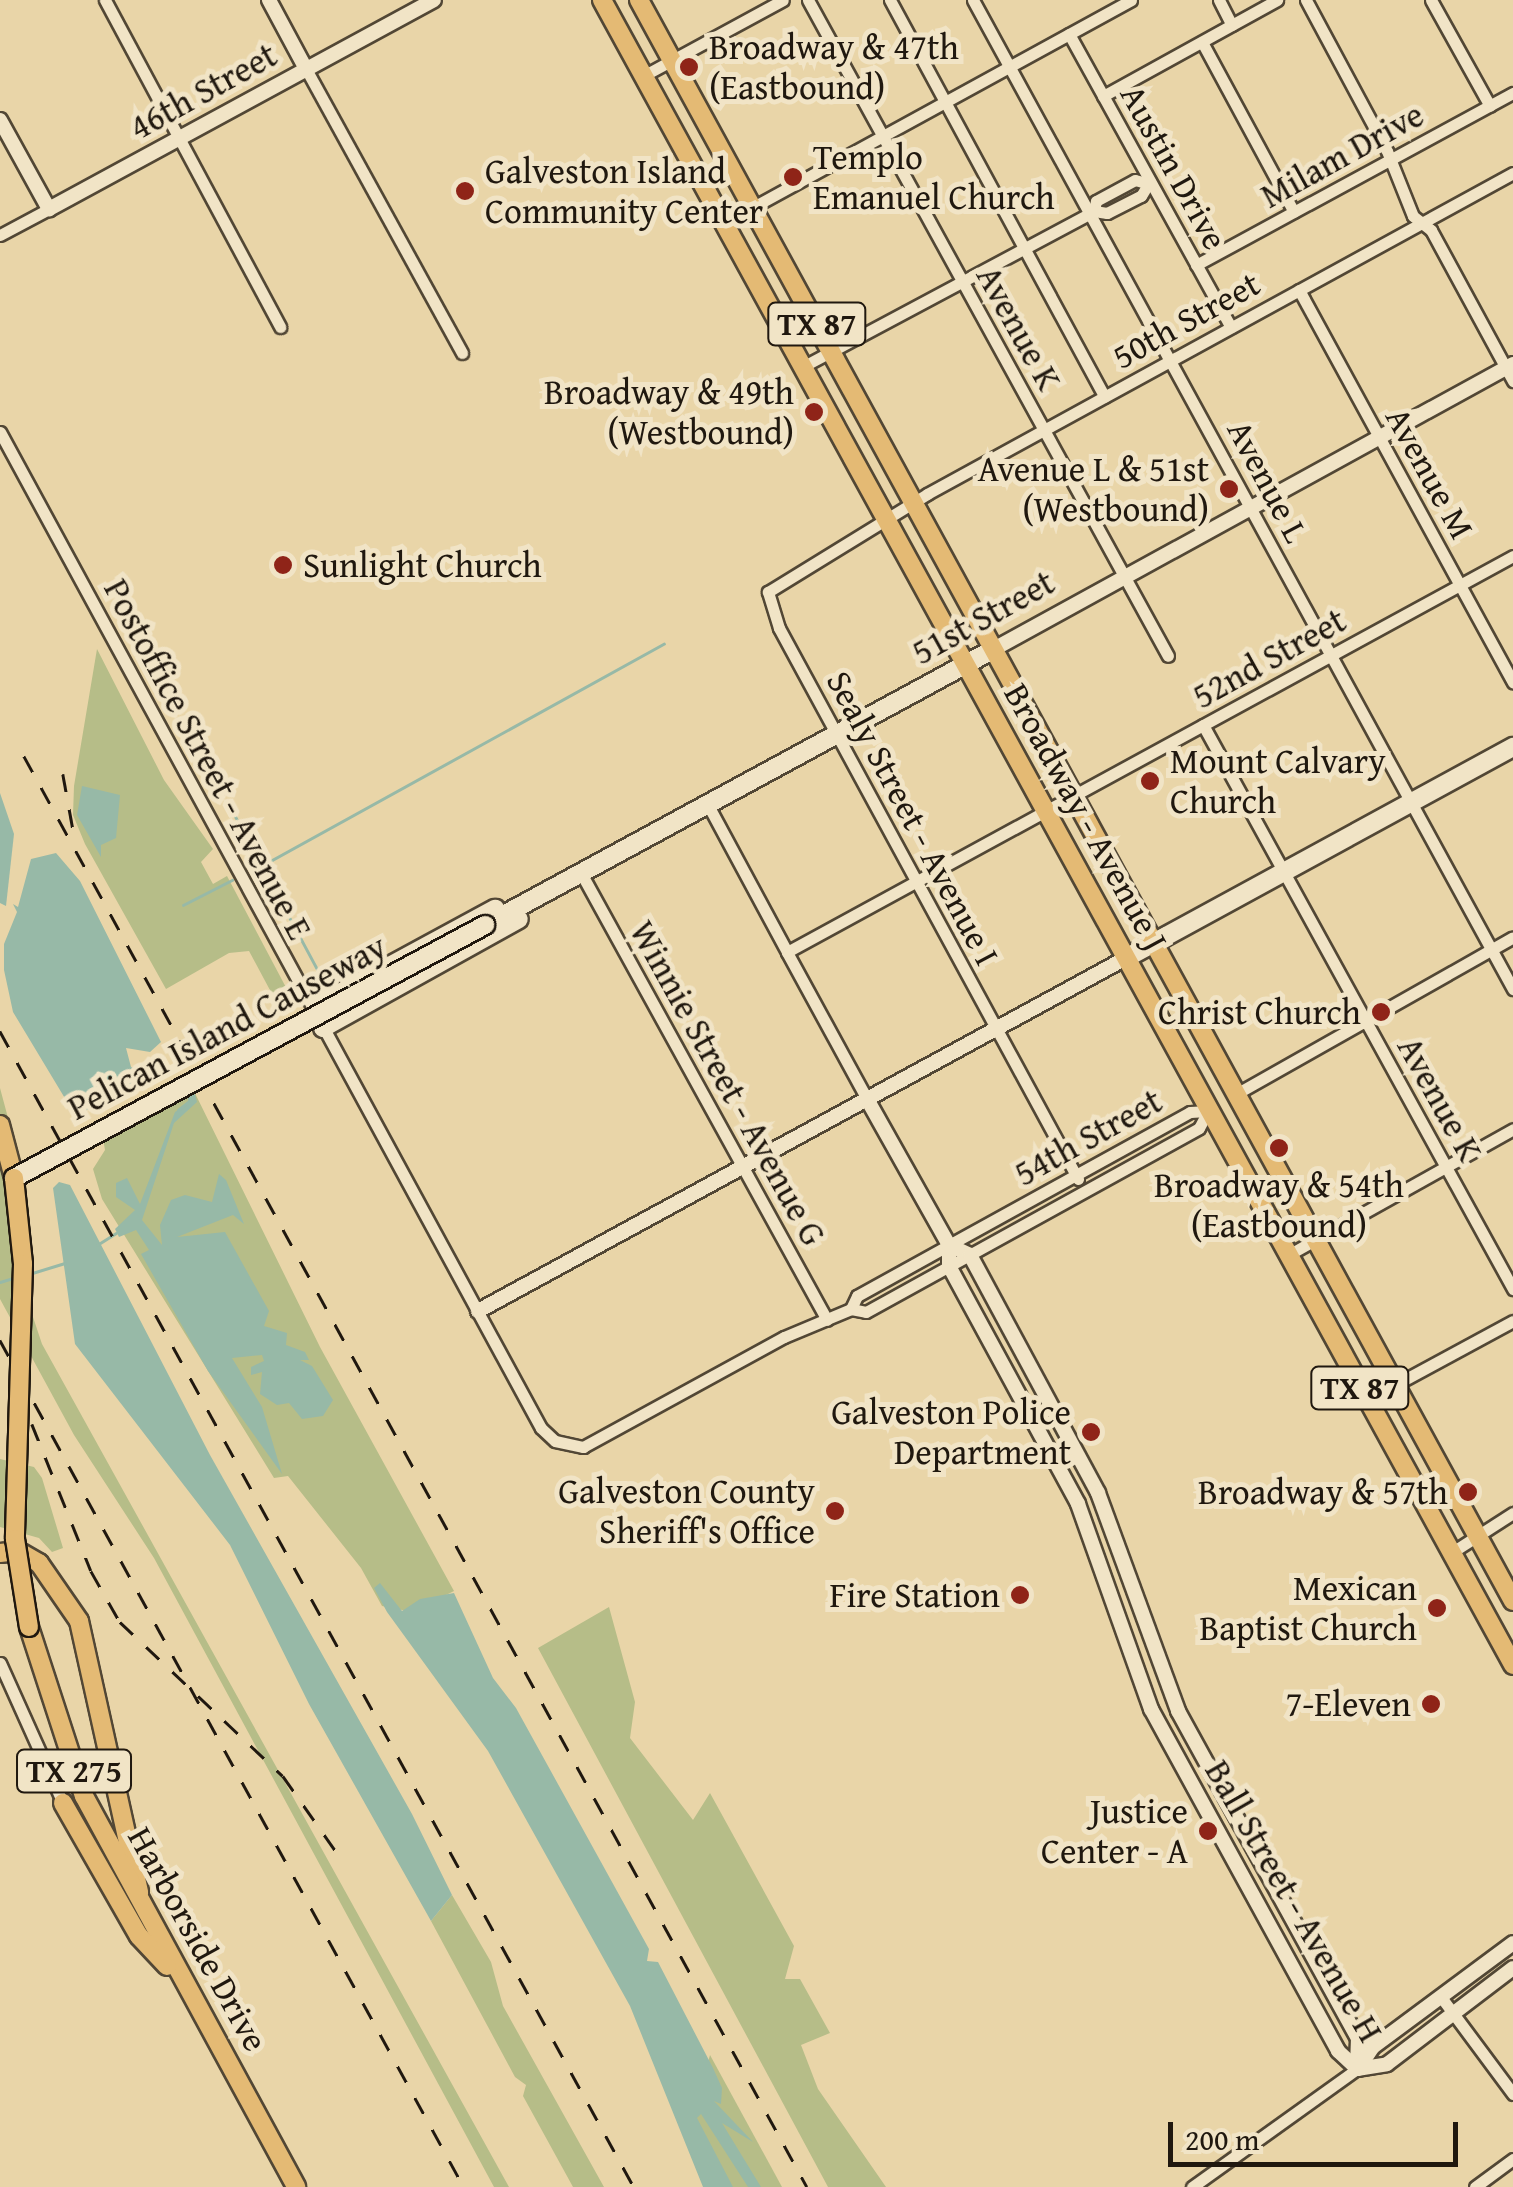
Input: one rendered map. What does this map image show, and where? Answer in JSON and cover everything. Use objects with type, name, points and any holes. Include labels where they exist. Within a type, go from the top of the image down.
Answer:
[{"type":"main road","name":"Broadway - Avenue J","points":[[602,0],[1513,1665]]},
{"type":"main road","name":"Broadway - Avenue J","points":[[639,0],[1513,1601]]},
{"type":"main road","name":"51st Street","points":[[485,925],[994,648]]},
{"type":"main road","points":[[1126,958],[1513,747]]},
{"type":"main road","points":[[312,1008],[477,917],[561,884]]},
{"type":"main road","points":[[323,1028],[496,934],[561,884]]},
{"type":"main road","name":"Pelican Island Causeway","points":[[7,1182],[485,925]]},
{"type":"main road","points":[[1208,1111],[1236,1094]]},
{"type":"main road","name":"Harborside Drive","points":[[0,1125],[23,1264],[15,1539],[30,1627],[84,1796],[296,2187]]},
{"type":"main road","points":[[6,1550],[56,1581],[79,1621],[142,1907]]},
{"type":"main road","points":[[63,1803],[139,1936],[189,1990]]},
{"type":"street","points":[[105,0],[280,327]]},
{"type":"street","points":[[269,0],[462,353]]},
{"type":"street","name":"46th Street","points":[[0,235],[434,0]]},
{"type":"street","points":[[644,76],[783,0]]},
{"type":"street","name":"Avenue K","points":[[808,0],[1168,656]]},
{"type":"street","points":[[890,0],[1105,396]]},
{"type":"street","name":"Avenue L","points":[[973,0],[1173,359],[1513,989]]},
{"type":"street","points":[[724,223],[1131,0]]},
{"type":"street","points":[[1219,0],[1232,24]]},
{"type":"street","points":[[1103,96],[1277,0]]},
{"type":"street","points":[[1306,0],[1421,223],[1511,371]]},
{"type":"street","points":[[1431,0],[1490,106]]},
{"type":"street","name":"Austin Drive","points":[[1069,34],[1232,327]]},
{"type":"street","points":[[1202,42],[1294,212]]},
{"type":"street","name":"Milam Drive","points":[[1196,265],[1513,92]]},
{"type":"street","points":[[0,120],[49,208]]},
{"type":"street","name":"50th Street","points":[[886,517],[1513,173]]},
{"type":"street","points":[[804,366],[1092,212],[1107,213],[1141,196],[1148,182]]},
{"type":"street","name":"Avenue M","points":[[1299,290],[1513,682]]},
{"type":"street","name":"51st Street","points":[[994,648],[1511,371]]},
{"type":"street","name":"Postoffice Street - Avenue E","points":[[0,432],[541,1428]]},
{"type":"street","name":"Sealy Street - Avenue I","points":[[886,517],[768,592],[779,628],[1085,1192]]},
{"type":"street","name":"52nd Street","points":[[787,952],[1513,556]]},
{"type":"street","name":"Avenue K","points":[[1203,726],[1513,1289]]},
{"type":"street","points":[[708,805],[867,1099]]},
{"type":"street","name":"Winnie Street - Avenue G","points":[[581,874],[826,1320]]},
{"type":"street","points":[[1236,1094],[1513,937]]},
{"type":"street","points":[[478,1311],[1126,958]]},
{"type":"street","name":"Ball Street - Avenue H","points":[[867,1099],[949,1244],[949,1266],[1078,1504],[1141,1688],[1338,2050],[1357,2069]]},
{"type":"street","name":"54th Street","points":[[851,1309],[857,1296],[949,1244],[1190,1112],[1208,1111]]},
{"type":"street","name":"54th Street","points":[[541,1428],[555,1441],[582,1447],[826,1320],[851,1309],[866,1312],[1199,1128],[1208,1111]]},
{"type":"street","points":[[1288,1255],[1513,1130]]},
{"type":"street","points":[[949,1244],[970,1255]]},
{"type":"street","name":"Ball Street - Avenue H","points":[[970,1255],[1098,1493],[1171,1695],[1358,2038],[1357,2069]]},
{"type":"street","points":[[1367,1400],[1513,1321]]},
{"type":"street","points":[[1020,1396],[1039,1385]]},
{"type":"street","points":[[1078,1504],[1098,1493]]},
{"type":"street","points":[[1450,1552],[1513,1513]]},
{"type":"street","points":[[1120,1622],[1141,1613]]},
{"type":"street","points":[[0,1664],[63,1803]]},
{"type":"street","points":[[1187,1776],[1208,1765]]},
{"type":"street","points":[[1264,1914],[1283,1904]]},
{"type":"street","points":[[1192,2187],[1357,2069],[1374,2048],[1513,1943]]},
{"type":"street","points":[[1357,2069],[1388,2064],[1513,1968]]},
{"type":"street","points":[[1441,1997],[1513,2094]]},
{"type":"street","points":[[1474,2187],[1513,2158]]},
{"type":"green space","points":[[97,649],[164,780],[213,849],[201,862],[213,884],[227,876],[290,995],[279,1007],[249,951],[229,953],[166,989],[85,844],[73,815],[74,786]]},
{"type":"green space","points":[[189,1081],[320,1347],[454,1591],[412,1612],[382,1606],[361,1568],[288,1476],[274,1478],[102,1199],[93,1169],[105,1150],[101,1127]]},
{"type":"green space","points":[[0,1088],[26,1185],[30,1308],[42,1344],[509,2187],[494,2187],[154,1558],[74,1435],[0,1299]]},
{"type":"green space","points":[[0,1459],[34,1467],[42,1478],[63,1548],[52,1552],[39,1538],[0,1527]]},
{"type":"green space","points":[[609,1607],[635,1702],[630,1738],[693,1820],[710,1793],[794,1946],[785,1979],[800,1979],[830,2033],[801,2045],[818,2089],[886,2187],[828,2187],[538,1648]]},
{"type":"green space","points":[[452,1895],[491,1962],[503,2006],[604,2187],[573,2187],[523,2096],[526,2085],[515,2077],[431,1921]]},
{"type":"green space","points":[[710,2055],[782,2187],[712,2187],[692,2119]]},
{"type":"shaded area","points":[[82,786],[120,795],[116,838],[101,845],[101,857],[77,815]]},
{"type":"shaded area","points":[[0,793],[14,834],[6,906],[0,903]]},
{"type":"shaded area","points":[[56,853],[80,881],[161,1042],[150,1052],[126,1048],[131,1067],[141,1067],[135,1091],[75,1115],[13,1012],[4,970],[4,944],[17,912],[13,904],[18,907],[31,859]]},
{"type":"shaded area","points":[[192,1084],[197,1102],[174,1123],[142,1220],[162,1245],[160,1225],[171,1200],[185,1195],[212,1202],[219,1174],[226,1180],[244,1224],[233,1215],[177,1237],[225,1232],[269,1311],[264,1326],[287,1333],[286,1345],[305,1352],[309,1360],[300,1360],[312,1366],[333,1400],[323,1416],[302,1419],[289,1403],[277,1405],[260,1394],[262,1372],[251,1375],[251,1367],[264,1361],[262,1355],[232,1358],[262,1407],[282,1474],[208,1371],[141,1254],[149,1250],[136,1230],[119,1237],[115,1229],[135,1210],[116,1197],[116,1183],[127,1178],[140,1204],[175,1112],[189,1103],[185,1088]]},
{"type":"shaded area","points":[[59,1182],[70,1185],[210,1455],[412,1814],[452,1895],[431,1921],[309,1704],[230,1545],[75,1344],[53,1188]]},
{"type":"shaded area","points":[[380,1583],[402,1611],[420,1599],[454,1593],[493,1678],[516,1708],[649,1949],[647,1961],[658,1962],[713,2068],[722,2088],[721,2104],[714,2101],[753,2142],[722,2123],[761,2187],[748,2187],[701,2114],[697,2118],[733,2187],[703,2187],[630,2006],[488,1751],[387,1612],[374,1588]]},
{"type":"waterway","points":[[254,870],[664,644]]},
{"type":"waterway","points":[[232,810],[323,980]]},
{"type":"waterway","points":[[183,905],[232,880]]},
{"type":"waterway","points":[[178,1110],[191,1100]]},
{"type":"waterway","points":[[97,1245],[116,1233]]},
{"type":"waterway","points":[[29,1274],[64,1263]]},
{"type":"waterway","points":[[0,1282],[16,1277]]},
{"type":"railway","points":[[24,756],[807,2187]]},
{"type":"railway","points":[[63,774],[73,829]]},
{"type":"railway","points":[[0,1031],[634,2187]]},
{"type":"railway","points":[[0,1340],[464,2187]]},
{"type":"railway","points":[[32,1424],[91,1571],[120,1622],[283,1776],[342,1860]]},
{"type":"place","name":"Broadway & 47th (Eastbound)","points":[[689,67]]},
{"type":"place","name":"Templo Emanuel Church","points":[[793,177]]},
{"type":"place","name":"Galveston Island Community Center","points":[[465,191]]},
{"type":"place","name":"Broadway & 49th (Westbound)","points":[[814,412]]},
{"type":"place","name":"Avenue L & 51st (Westbound)","points":[[1229,489]]},
{"type":"place","name":"Sunlight Church","points":[[283,565]]},
{"type":"place","name":"Mount Calvary Church","points":[[1150,781]]},
{"type":"place","name":"Christ Church","points":[[1381,1012]]},
{"type":"place","name":"Broadway & 54th (Eastbound)","points":[[1279,1148]]},
{"type":"place","name":"Galveston Police Department","points":[[1091,1432]]},
{"type":"place","name":"Broadway & 57th","points":[[1468,1492]]},
{"type":"place","name":"Galveston County Sheriff's Office","points":[[835,1511]]},
{"type":"place","name":"Fire Station","points":[[1020,1595]]},
{"type":"place","name":"Mexican Baptist Church","points":[[1437,1608]]},
{"type":"place","name":"7-Eleven","points":[[1431,1704]]},
{"type":"place","name":"Justice Center - A","points":[[1208,1831]]}]
